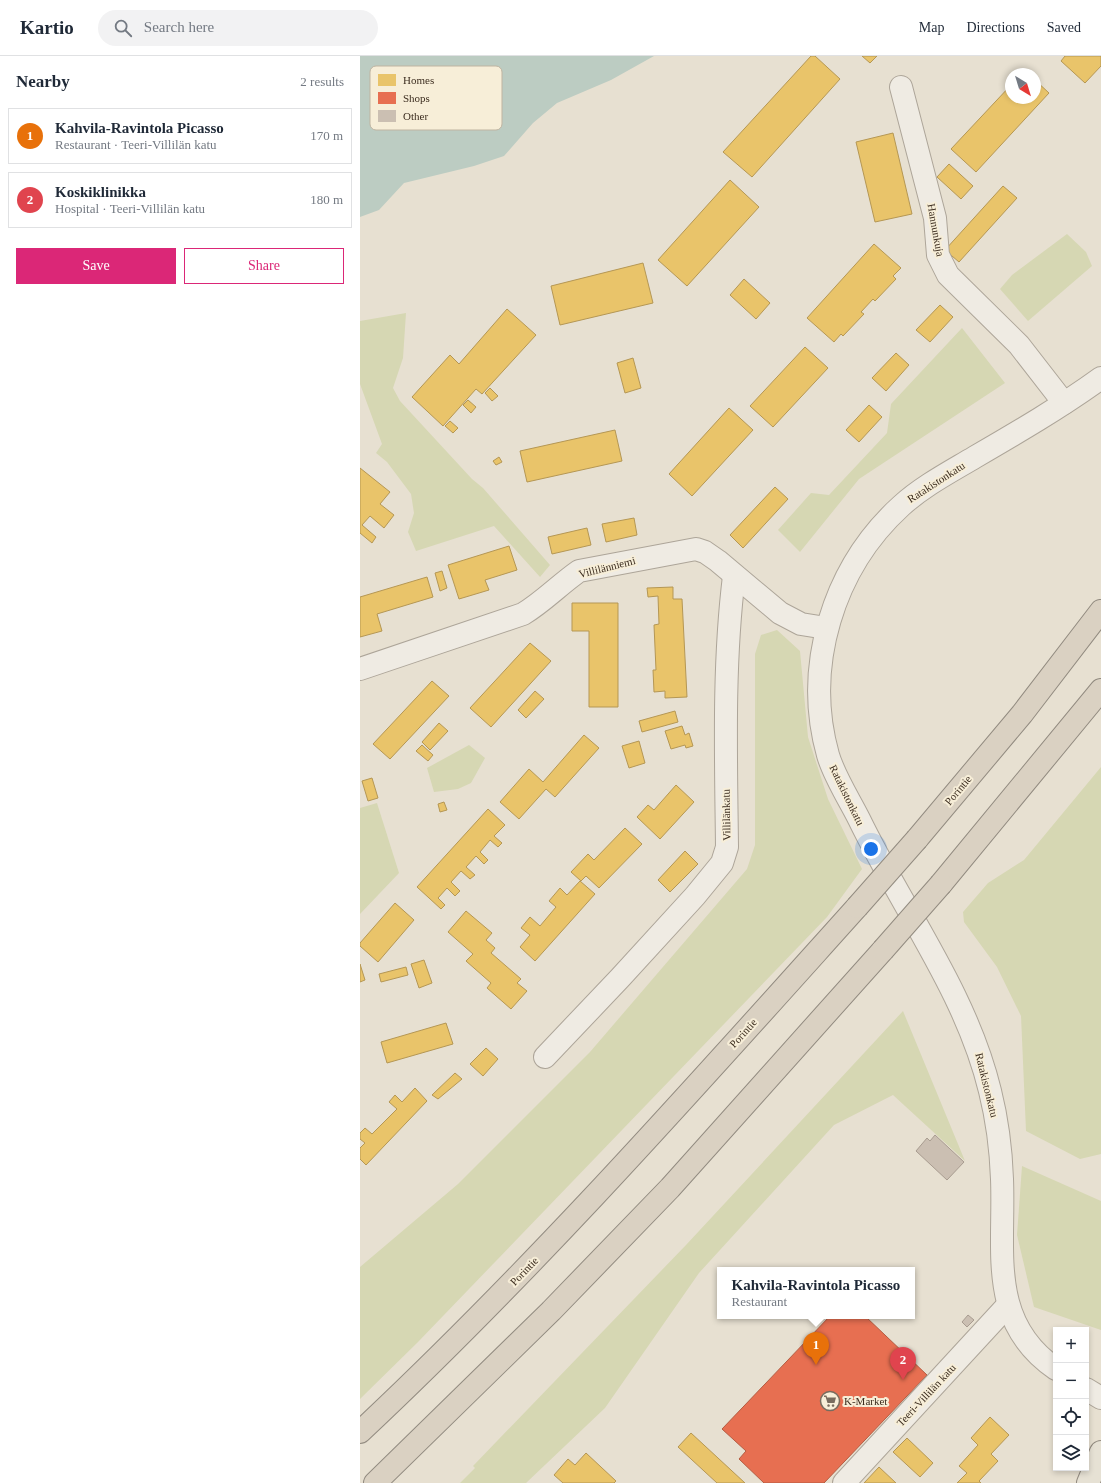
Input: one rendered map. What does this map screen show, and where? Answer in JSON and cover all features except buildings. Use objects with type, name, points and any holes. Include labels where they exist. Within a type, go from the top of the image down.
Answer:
[{"type":"highway","name":"Porintie","points":[[360,1432],[524,1272],[632,1157],[917,839],[1022,714],[1101,611]]},
{"type":"highway","points":[[374,1483],[552,1311],[670,1188],[941,884],[1101,690]]},
{"type":"main road","points":[[1088,1483],[1101,1452]]},
{"type":"street","name":"Hannunkuja","points":[[900,87],[935,218],[938,255],[948,275],[1020,344],[1064,403]]},
{"type":"street","name":"Ratakistonkatu","points":[[1053,1367],[1045,1362],[1023,1336],[1008,1305],[1001,1273],[1002,1180],[1000,1147],[993,1100],[985,1069],[966,1018],[933,954],[880,862],[828,756],[820,714],[819,670],[826,628],[841,586],[879,527],[904,503],[942,477],[1064,403],[1101,378]]},
{"type":"street","name":"Villilänniemi","points":[[360,669],[523,614],[539,604],[563,582],[579,572],[696,549],[712,556],[780,613],[800,624],[826,628]]},
{"type":"street","name":"Villilänkatu","points":[[545,1057],[695,896],[722,863],[727,847],[726,713],[730,608],[734,576]]},
{"type":"street","name":"Teeri-Villilän katu","points":[[844,1483],[1008,1305]]},
{"type":"street","points":[[1089,1391],[1101,1398]]},
{"type":"green space","points":[[1067,234],[1086,252],[1092,266],[1028,321],[1000,289],[1012,275]]},
{"type":"green space","points":[[406,313],[403,358],[393,388],[400,401],[472,479],[483,488],[550,565],[540,577],[494,526],[416,551],[408,532],[414,513],[411,494],[387,462],[376,453],[382,444],[360,384],[360,321]]},
{"type":"green space","points":[[962,328],[1005,383],[859,479],[800,552],[778,530],[811,493],[829,495],[887,433],[891,404]]},
{"type":"green space","points":[[777,630],[800,651],[808,737],[828,799],[862,869],[827,917],[418,1342],[360,1399],[360,1267],[458,1184],[590,1052],[747,869],[755,845],[755,654],[761,635]]},
{"type":"green space","points":[[469,745],[485,758],[471,783],[458,789],[434,792],[427,768]]},
{"type":"green space","points":[[1101,767],[1101,1154],[1080,1159],[1026,1131],[1021,1016],[997,967],[964,922],[963,912],[988,883],[1024,860]]},
{"type":"green space","points":[[377,803],[399,873],[360,914],[360,808]]},
{"type":"green space","points":[[903,1011],[965,1161],[893,1095],[834,1125],[699,1273],[605,1408],[526,1483],[460,1483],[475,1468],[473,1466],[686,1245]]},
{"type":"green space","points":[[1022,1166],[1101,1201],[1101,1330],[1034,1307],[1017,1235]]},
{"type":"shaded area","points":[[360,56],[654,56],[611,80],[557,103],[533,123],[504,156],[474,166],[404,183],[379,210],[360,217]]},
{"type":"place","name":"Kahvila-Ravintola Picasso","points":[[816,1365]]},
{"type":"place","name":"Koskiklinikka","points":[[903,1380]]},
{"type":"place","name":"K-Market","points":[[830,1401]]}]
